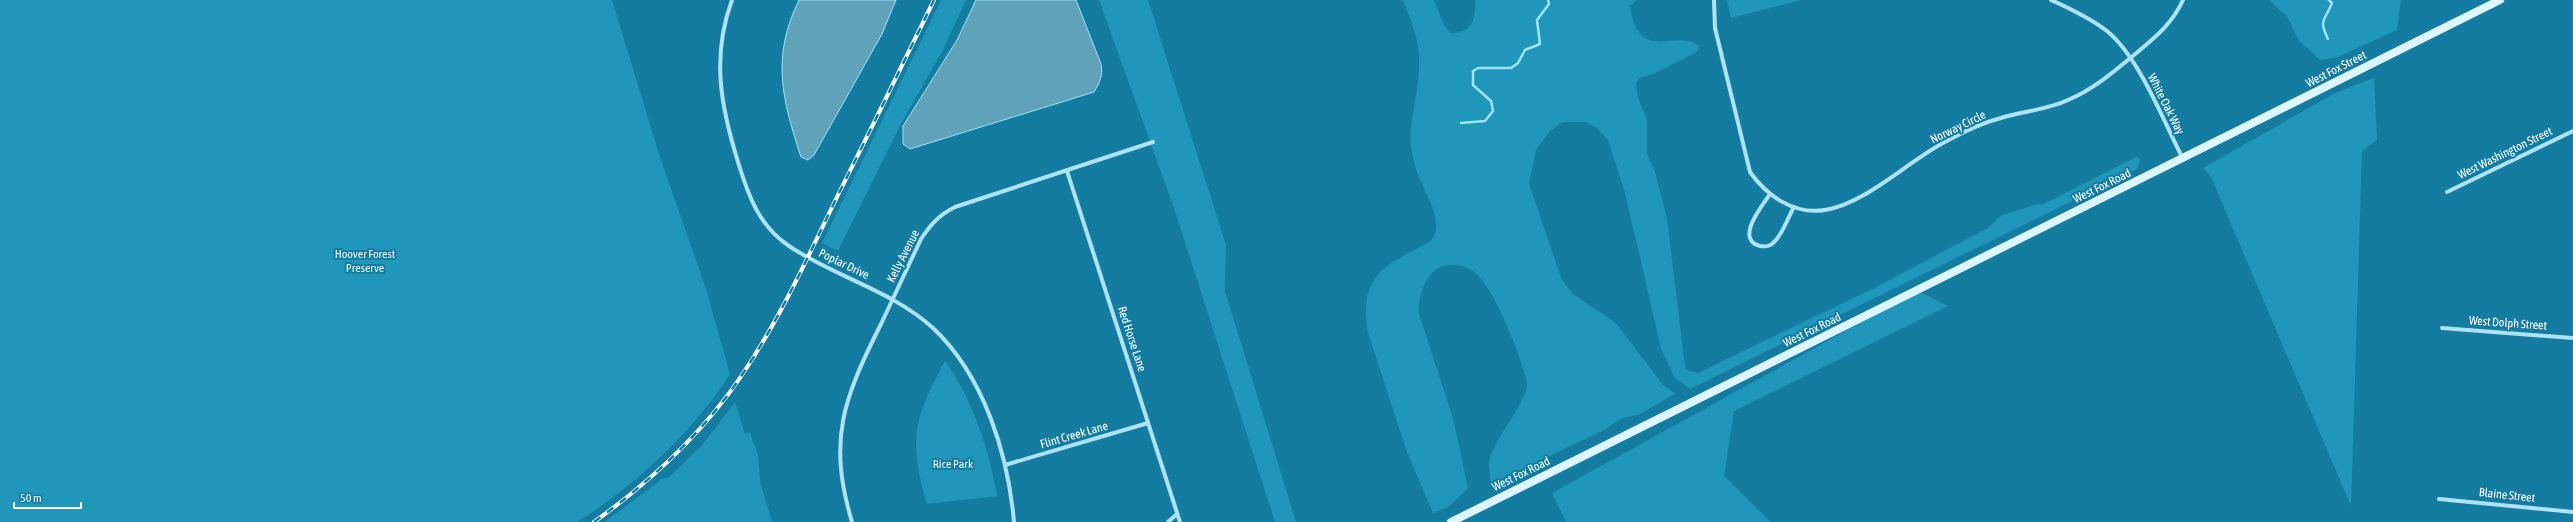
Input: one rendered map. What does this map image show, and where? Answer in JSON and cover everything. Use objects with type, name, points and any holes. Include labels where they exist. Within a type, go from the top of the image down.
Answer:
[{"type":"street","name":"Poplar Drive","points":[[732,0],[722,39],[720,91],[726,124],[747,190],[757,212],[771,232],[790,247],[892,300],[932,327],[960,360],[983,402],[1005,465],[1014,522]]},
{"type":"street","name":"Norway Circle","points":[[1714,0],[1715,28],[1750,172],[1762,189],[1770,194],[1794,206],[1823,210],[1847,204],[1942,143],[2001,118],[2038,110],[2068,100],[2098,84],[2131,57]]},
{"type":"street","name":"White Oak Way","points":[[2051,0],[2084,15],[2108,32],[2131,57],[2183,159]]},
{"type":"street","points":[[2131,57],[2167,27],[2183,0]]},
{"type":"street","name":"West Fox Street","points":[[2183,159],[2500,0]]},
{"type":"street","name":"West Washington Street","points":[[2446,192],[2573,131]]},
{"type":"street","name":"Kelly Avenue","points":[[852,522],[841,469],[844,416],[855,376],[921,239],[932,222],[942,213],[955,207],[1153,142]]},
{"type":"street","name":"West Fox Road","points":[[1451,522],[2183,159]]},
{"type":"street","name":"Red Horse Lane","points":[[1068,171],[1180,522]]},
{"type":"street","points":[[1770,194],[1749,229],[1750,238],[1757,244],[1766,246],[1774,242],[1794,206]]},
{"type":"street","name":"West Dolph Street","points":[[2442,328],[2573,338]]},
{"type":"street","name":"Flint Creek Lane","points":[[1005,465],[1148,423]]},
{"type":"street","name":"Blaine Street","points":[[2440,499],[2573,512]]},
{"type":"street","points":[[1168,522],[1177,514]]},
{"type":"green space","name":"Hoover Forest Preserve","points":[[0,0],[612,0],[659,154],[706,289],[730,374],[699,416],[681,437],[641,475],[620,492],[577,522],[0,522]]},
{"type":"green space","points":[[941,0],[966,0],[944,48],[901,124],[838,251],[822,243]]},
{"type":"green space","points":[[1099,0],[1148,0],[1226,245],[1225,291],[1296,522],[1275,522],[1174,208]]},
{"type":"green space","points":[[1403,0],[1434,0],[1444,25],[1450,33],[1463,31],[1468,28],[1475,14],[1475,0],[1637,0],[1630,6],[1635,24],[1641,35],[1649,40],[1690,41],[1699,46],[1697,52],[1653,74],[1639,78],[1636,83],[1638,98],[1647,119],[1647,153],[1655,172],[1667,218],[1686,370],[1698,373],[1876,287],[1988,228],[2002,215],[2038,204],[2042,205],[2136,157],[2140,159],[2137,169],[1690,389],[1674,377],[1661,348],[1625,193],[1608,140],[1599,130],[1587,122],[1562,122],[1550,131],[1536,150],[1529,184],[1562,280],[1573,294],[1616,323],[1663,385],[1675,394],[1638,415],[1623,418],[1604,430],[1491,484],[1489,467],[1490,457],[1493,449],[1518,408],[1527,384],[1520,357],[1497,304],[1488,288],[1479,276],[1470,269],[1453,265],[1443,266],[1432,273],[1424,285],[1418,311],[1453,418],[1468,488],[1448,507],[1433,513],[1407,452],[1368,333],[1366,313],[1367,297],[1372,284],[1379,274],[1401,257],[1431,241],[1435,234],[1436,227],[1434,212],[1415,166],[1412,150],[1411,135],[1417,92],[1419,51],[1414,29]]},
{"type":"green space","points":[[1727,0],[1801,0],[1731,18]]},
{"type":"green space","points":[[2269,0],[2401,0],[2397,30],[2338,57],[2320,60],[2299,41],[2287,16]]},
{"type":"green space","points":[[2374,78],[2377,140],[2362,151],[2351,506],[2211,177],[2203,168],[2335,93]]},
{"type":"green space","points":[[1918,291],[1948,306],[1734,411],[1724,476],[1771,522],[1566,522],[1552,493]]},
{"type":"green space","name":"Rice Park","points":[[945,361],[972,408],[994,478],[997,496],[927,504],[917,463],[917,430],[926,398]]},
{"type":"green space","points":[[735,402],[745,434],[750,433],[758,455],[760,482],[772,522],[605,522],[663,478],[668,478],[703,444]]},
{"type":"shaded area","points":[[799,0],[896,0],[882,34],[814,155],[808,160],[801,157],[794,136],[782,78],[782,59],[785,40],[790,21]]},
{"type":"shaded area","points":[[976,0],[1076,0],[1101,64],[1102,72],[1099,82],[1094,92],[910,149],[903,144],[903,126],[957,40]]},
{"type":"waterway","points":[[1461,123],[1485,121],[1493,111],[1491,101],[1473,85],[1473,71],[1478,68],[1511,68],[1518,63],[1525,50],[1540,44],[1537,20],[1549,4],[1548,0]]},
{"type":"waterway","points":[[2328,39],[2323,24],[2332,3],[2329,0]]},
{"type":"railway","points":[[594,522],[615,507],[674,455],[710,417],[742,375],[768,333],[792,289],[934,0]]}]
